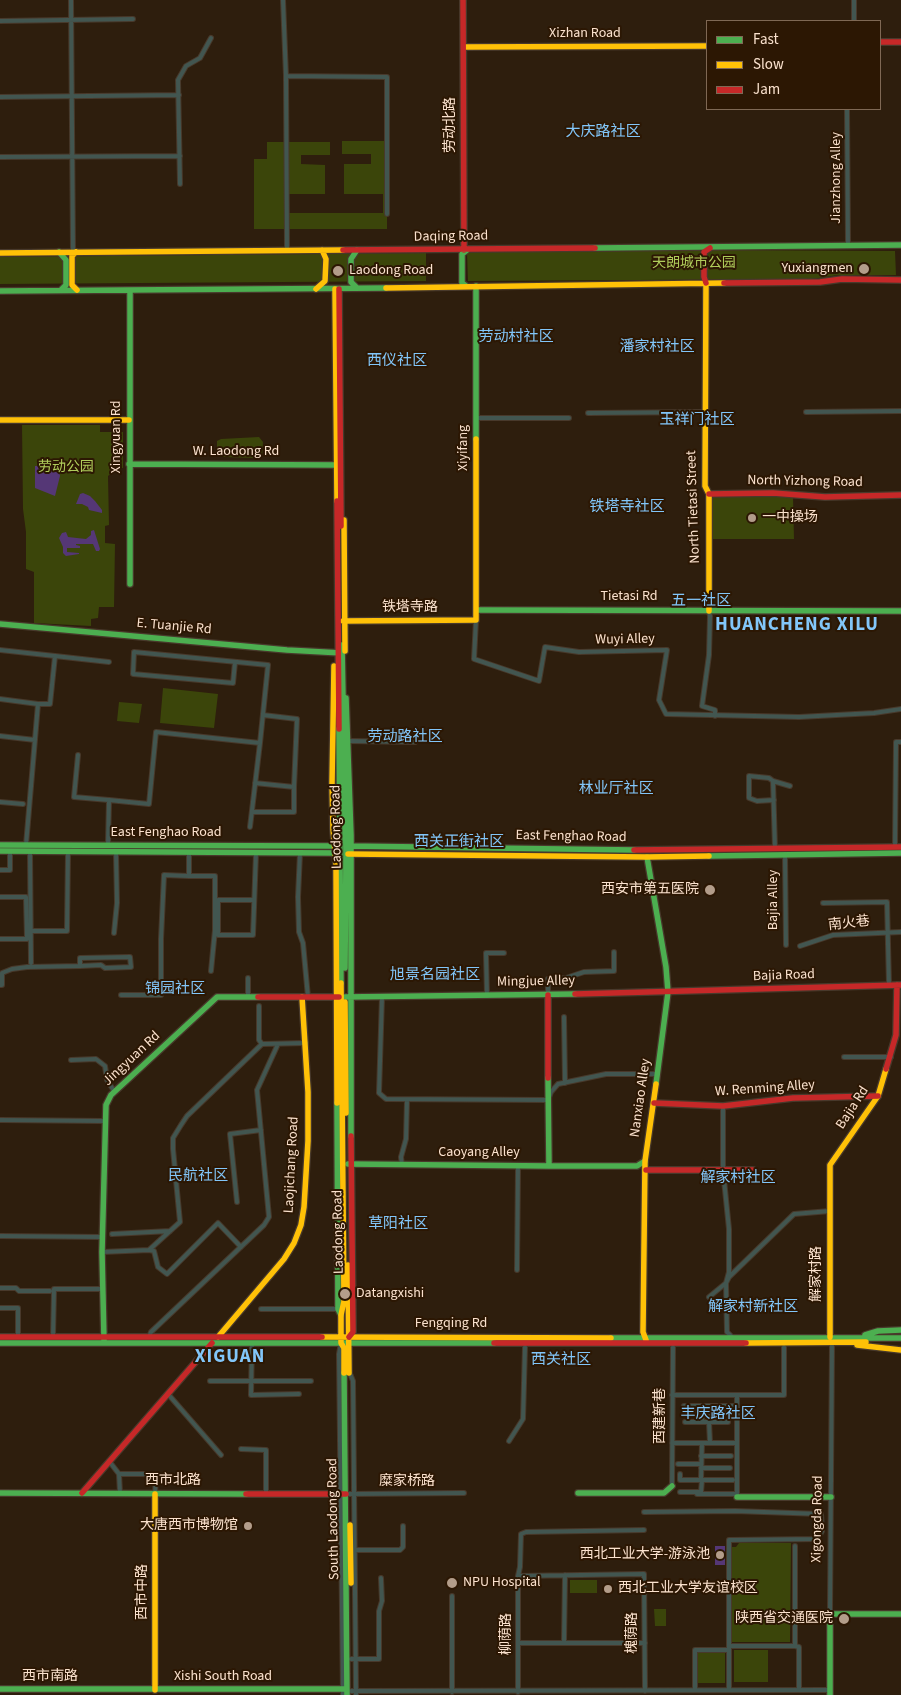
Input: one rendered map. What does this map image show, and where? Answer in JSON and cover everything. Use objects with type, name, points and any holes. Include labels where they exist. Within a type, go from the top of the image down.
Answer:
[{"type":"street","points":[[71,0],[75,252],[72,256],[72,286],[77,290]]},
{"type":"street","points":[[283,0],[286,76],[287,251]]},
{"type":"street","name":"劳动北路","points":[[463,0],[466,250],[462,254],[462,283],[466,286]]},
{"type":"street","points":[[854,0],[854,20]]},
{"type":"street","points":[[0,21],[133,19]]},
{"type":"street","points":[[180,184],[178,80],[186,66],[200,58],[212,38]]},
{"type":"street","points":[[881,42],[901,42]]},
{"type":"street","name":"Xizhan Road","points":[[464,47],[706,46]]},
{"type":"street","points":[[286,76],[387,77],[388,214]]},
{"type":"street","points":[[0,97],[179,95]]},
{"type":"street","name":"Jianzhong Alley","points":[[847,110],[848,246]]},
{"type":"street","points":[[0,157],[180,156]]},
{"type":"street","name":"Daqing Road","points":[[0,253],[896,246],[901,244]]},
{"type":"street","points":[[696,247],[700,250],[701,279],[704,283]]},
{"type":"street","points":[[704,283],[704,252],[714,247]]},
{"type":"street","points":[[316,289],[325,281],[326,258],[322,250]]},
{"type":"street","points":[[357,250],[351,259],[351,282],[357,288]]},
{"type":"street","points":[[453,250],[459,256],[459,284],[456,286]]},
{"type":"street","points":[[59,252],[65,258],[66,268],[66,285],[60,290]]},
{"type":"street","points":[[0,291],[337,289],[820,282],[842,279],[901,280]]},
{"type":"street","name":"North Tietasi Street","points":[[704,283],[705,486],[709,494],[708,610]]},
{"type":"street","name":"Xiyifang","points":[[476,286],[477,610]]},
{"type":"street","name":"Laodong Road","points":[[337,289],[343,853],[341,1340]]},
{"type":"street","name":"Laodong Road","points":[[337,289],[338,465]]},
{"type":"street","name":"Xingyuan Rd","points":[[130,290],[130,584]]},
{"type":"street","points":[[806,412],[901,411]]},
{"type":"street","points":[[588,413],[705,412]]},
{"type":"street","points":[[476,418],[569,418]]},
{"type":"street","points":[[0,420],[129,420]]},
{"type":"street","name":"W. Laodong Rd","points":[[129,464],[338,465]]},
{"type":"street","name":"North Yizhong Road","points":[[709,494],[773,493],[824,497],[901,495]]},
{"type":"street","points":[[476,620],[477,610]]},
{"type":"street","name":"Tietasi Rd","points":[[477,610],[901,611]]},
{"type":"street","points":[[708,610],[710,616],[710,655],[702,706],[714,710],[715,716]]},
{"type":"street","name":"铁塔寺路","points":[[340,621],[476,620]]},
{"type":"street","name":"Wuyi Alley","points":[[476,620],[474,659],[539,681],[545,647],[579,652],[667,650],[659,700],[666,714],[799,717],[874,713],[901,709]]},
{"type":"street","name":"E. Tuanjie Rd","points":[[0,622],[297,651],[340,653]]},
{"type":"street","points":[[0,650],[109,662]]},
{"type":"street","points":[[235,662],[233,683],[133,674],[134,652],[268,665],[250,827]]},
{"type":"street","name":"Laodong Road","points":[[340,653],[348,741],[342,846],[343,997],[353,1332],[349,1340]]},
{"type":"street","points":[[0,699],[50,704],[55,656]]},
{"type":"street","points":[[26,845],[38,704]]},
{"type":"street","points":[[252,812],[294,812],[297,719],[263,716]]},
{"type":"street","points":[[78,754],[74,798],[149,804],[156,732],[260,743]]},
{"type":"street","points":[[0,736],[35,740]]},
{"type":"street","points":[[348,741],[415,742]]},
{"type":"street","points":[[898,847],[896,742],[901,742]]},
{"type":"street","points":[[774,800],[757,801],[749,798],[749,776],[762,776],[769,778],[773,782],[790,786]]},
{"type":"street","points":[[773,782],[775,849]]},
{"type":"street","points":[[255,783],[294,787]]},
{"type":"street","points":[[108,845],[109,800]]},
{"type":"street","points":[[0,802],[23,804]]},
{"type":"street","name":"East Fenghao Road","points":[[0,845],[342,846],[646,850],[898,847]]},
{"type":"street","name":"East Fenghao Road","points":[[0,850],[647,857],[901,853]]},
{"type":"street","points":[[0,870],[10,870],[10,851]]},
{"type":"street","points":[[30,851],[30,963]]},
{"type":"street","points":[[30,931],[67,931],[68,851]]},
{"type":"street","points":[[114,933],[117,903],[116,852]]},
{"type":"street","points":[[189,852],[189,876]]},
{"type":"street","points":[[254,900],[218,900],[218,935],[253,935],[256,853]]},
{"type":"street","points":[[300,853],[299,932],[303,943],[305,997]]},
{"type":"street","name":"Bajia Alley","points":[[786,854],[786,945]]},
{"type":"street","name":"Nanxiao Alley","points":[[646,1340],[643,1332],[645,1161],[668,992],[666,967],[647,857]]},
{"type":"street","points":[[121,995],[161,994],[160,939],[164,875],[215,876],[215,930],[211,971]]},
{"type":"street","points":[[0,897],[26,897],[27,939],[0,939]]},
{"type":"street","points":[[823,903],[887,902],[889,985]]},
{"type":"street","name":"南火巷","points":[[800,946],[833,934],[901,932]]},
{"type":"street","points":[[549,1166],[548,979],[566,978],[584,972],[614,971],[614,952]]},
{"type":"street","points":[[487,996],[486,953],[504,953]]},
{"type":"street","points":[[0,985],[2,985],[2,973],[12,969],[27,967],[80,966],[101,965],[105,968],[130,967],[130,957],[80,958],[80,966]]},
{"type":"street","points":[[248,978],[248,997]]},
{"type":"street","name":"Bajia Road","points":[[668,992],[899,985]]},
{"type":"street","name":"Bajia Rd","points":[[830,1211],[830,1165],[878,1096],[896,1035],[899,985]]},
{"type":"street","name":"Mingjue Alley","points":[[343,997],[668,992]]},
{"type":"street","name":"Jingyuan Rd","points":[[104,1340],[102,1237],[105,1121],[106,1105],[110,1095],[217,997],[343,997]]},
{"type":"street","name":"Laojichang Road","points":[[218,1337],[284,1260],[294,1243],[301,1225],[308,1141],[305,997]]},
{"type":"street","points":[[382,997],[379,1093],[386,1100],[548,1100]]},
{"type":"street","points":[[259,1006],[259,1040],[262,1044]]},
{"type":"street","points":[[564,1017],[565,1083]]},
{"type":"street","points":[[149,1250],[180,1222],[173,1138],[187,1116],[262,1044],[306,1043]]},
{"type":"street","points":[[149,1336],[150,1332],[264,1225],[269,1217],[257,1090],[278,1044]]},
{"type":"street","points":[[844,1057],[891,1056]]},
{"type":"street","points":[[71,1060],[96,1059],[105,1066],[107,1080],[114,1091]]},
{"type":"street","points":[[548,1100],[551,1092],[558,1084],[606,1074],[658,1074]]},
{"type":"street","name":"W. Renming Alley","points":[[654,1103],[723,1106],[792,1098],[878,1096]]},
{"type":"street","points":[[402,1165],[401,1157],[406,1139],[407,1100]]},
{"type":"street","points":[[723,1106],[723,1170],[729,1229],[729,1272],[726,1283],[727,1332],[732,1337]]},
{"type":"street","points":[[0,1120],[105,1121]]},
{"type":"street","points":[[237,1202],[230,1134],[261,1130]]},
{"type":"street","name":"Caoyang Alley","points":[[347,1164],[637,1166],[645,1161]]},
{"type":"street","name":"Laodong Road","points":[[340,1312],[344,1301],[347,1164]]},
{"type":"street","points":[[517,1270],[518,1166]]},
{"type":"street","points":[[646,1170],[753,1170]]},
{"type":"street","points":[[709,1298],[794,1214],[830,1211]]},
{"type":"street","name":"解家村路","points":[[830,1211],[833,1341]]},
{"type":"street","points":[[102,1252],[154,1251],[158,1266],[167,1274],[218,1223],[241,1247]]},
{"type":"street","points":[[112,1234],[170,1231]]},
{"type":"street","points":[[0,1236],[102,1237]]},
{"type":"street","points":[[0,1288],[16,1288],[19,1291],[50,1291]]},
{"type":"street","points":[[54,1337],[54,1289],[102,1289]]},
{"type":"street","points":[[0,1308],[18,1308],[18,1337]]},
{"type":"street","points":[[261,1309],[340,1312]]},
{"type":"street","points":[[841,1337],[870,1334],[878,1331],[901,1330]]},
{"type":"street","name":"Fengqing Rd","points":[[0,1343],[104,1340],[149,1336],[341,1340],[901,1340]]},
{"type":"street","name":"Fengqing Rd","points":[[0,1337],[54,1337],[212,1343],[341,1340]]},
{"type":"street","name":"Fengqing Rd","points":[[646,1340],[732,1337],[833,1341],[841,1337],[901,1340]]},
{"type":"street","name":"South Laodong Road","points":[[341,1340],[344,1348],[348,1494],[353,1550],[353,1659],[349,1692]]},
{"type":"street","name":"South Laodong Road","points":[[349,1340],[349,1692]]},
{"type":"street","points":[[833,1341],[901,1350]]},
{"type":"street","name":"Xigongda Road","points":[[827,1693],[830,1614],[833,1341]]},
{"type":"street","points":[[82,1493],[212,1343]]},
{"type":"street","points":[[252,1343],[251,1395],[299,1394]]},
{"type":"street","points":[[509,1442],[523,1419],[525,1347]]},
{"type":"street","name":"西建新巷","points":[[672,1347],[672,1486]]},
{"type":"street","points":[[672,1395],[784,1395],[784,1347]]},
{"type":"street","points":[[210,1381],[310,1381]]},
{"type":"street","points":[[168,1394],[221,1455]]},
{"type":"street","points":[[737,1396],[737,1495]]},
{"type":"street","points":[[684,1406],[737,1406]]},
{"type":"street","points":[[702,1406],[702,1422]]},
{"type":"street","points":[[710,1443],[711,1406]]},
{"type":"street","points":[[686,1413],[702,1413]]},
{"type":"street","points":[[711,1413],[728,1413]]},
{"type":"street","points":[[685,1422],[728,1422]]},
{"type":"street","points":[[672,1443],[737,1443]]},
{"type":"street","points":[[680,1492],[701,1492],[702,1443]]},
{"type":"street","points":[[241,1449],[266,1450],[266,1494]]},
{"type":"street","points":[[701,1456],[731,1456]]},
{"type":"street","points":[[109,1461],[120,1474],[120,1494]]},
{"type":"street","points":[[678,1464],[730,1468]]},
{"type":"street","points":[[120,1474],[156,1474],[155,1494]]},
{"type":"street","points":[[680,1474],[680,1480],[733,1480]]},
{"type":"street","points":[[578,1493],[664,1493],[672,1486]]},
{"type":"street","name":"西市北路","points":[[0,1493],[348,1494]]},
{"type":"street","name":"糜家桥路","points":[[348,1494],[464,1493]]},
{"type":"street","name":"西市中路","points":[[155,1494],[155,1690]]},
{"type":"street","points":[[697,1494],[831,1497]]},
{"type":"street","points":[[644,1512],[735,1511],[821,1514],[822,1532],[818,1539],[730,1540],[729,1690]]},
{"type":"street","points":[[353,1550],[400,1550],[402,1547],[403,1526]]},
{"type":"street","name":"柳荫路","points":[[518,1692],[518,1576],[520,1567],[520,1537],[522,1532],[644,1530]]},
{"type":"street","points":[[795,1546],[795,1646]]},
{"type":"street","name":"槐荫路","points":[[565,1575],[644,1574],[645,1691]]},
{"type":"street","points":[[518,1576],[565,1575],[564,1643]]},
{"type":"street","points":[[353,1659],[379,1659],[379,1611],[382,1601],[381,1578]]},
{"type":"street","points":[[452,1596],[452,1692]]},
{"type":"street","points":[[830,1614],[901,1614]]},
{"type":"street","points":[[518,1644],[645,1643]]},
{"type":"street","points":[[695,1690],[695,1650],[795,1646],[799,1647],[799,1690]]},
{"type":"street","name":"西市南路","points":[[0,1689],[99,1692]]},
{"type":"street","name":"Xishi South Road","points":[[99,1692],[155,1690],[349,1692]]},
{"type":"street","points":[[349,1692],[563,1693],[645,1691],[670,1693],[695,1690],[729,1690],[772,1693],[799,1690],[827,1693]]},
{"type":"green space","points":[[342,141],[387,141],[387,229],[254,229],[254,159],[267,159],[267,142],[330,142],[330,155],[301,155],[301,164],[325,165],[325,194],[289,194],[289,213],[383,213],[383,194],[344,194],[344,164],[371,164],[371,154],[342,154]]},
{"type":"green space","name":"天朗城市公园","points":[[895,251],[896,275],[838,275],[812,279],[468,281],[467,252]]},
{"type":"green space","points":[[426,253],[426,281],[0,284],[0,257]]},
{"type":"green space","name":"劳动公园","points":[[22,425],[100,425],[100,432],[123,432],[123,468],[117,468],[108,476],[109,525],[105,526],[105,543],[115,544],[114,607],[99,607],[98,618],[91,619],[91,626],[34,623],[34,572],[26,569]]},
{"type":"green space","points":[[259,437],[263,442],[262,456],[254,458],[224,457],[217,454],[217,441],[221,439]]},
{"type":"green space","name":"一中操场","points":[[711,496],[793,496],[794,539],[711,539]]},
{"type":"green space","points":[[163,688],[218,694],[214,728],[160,723]]},
{"type":"green space","points":[[119,702],[142,704],[139,723],[117,721]]},
{"type":"green space","points":[[739,1543],[791,1543],[790,1642],[731,1642],[732,1547],[736,1547]]},
{"type":"green space","points":[[570,1580],[597,1580],[597,1593],[570,1593]]},
{"type":"green space","points":[[654,1609],[666,1609],[666,1626],[655,1626]]},
{"type":"green space","points":[[734,1650],[768,1650],[768,1682],[734,1682]]},
{"type":"green space","points":[[697,1652],[725,1652],[725,1683],[696,1683]]},
{"type":"shaded area","points":[[58,465],[60,476],[55,496],[35,488],[35,466]]},
{"type":"shaded area","points":[[83,493],[95,501],[102,510],[102,513],[89,510],[88,507],[82,504],[76,504],[80,494]]},
{"type":"shaded area","points":[[94,530],[99,551],[96,551],[93,544],[76,544],[80,548],[67,548],[67,552],[79,554],[66,556],[63,553],[63,547],[59,538],[62,533],[66,532],[68,537],[86,539],[91,535],[91,531]]},
{"type":"shaded area","name":"西北工业大学-游泳池","points":[[715,1546],[725,1546],[725,1565],[715,1565]]},
{"type":"traffic: fast","points":[[595,248],[901,245]]},
{"type":"traffic: fast","points":[[357,250],[351,259],[351,282],[357,288]]},
{"type":"traffic: fast","points":[[466,286],[462,283],[462,254],[467,250]]},
{"type":"traffic: fast","points":[[59,252],[66,260],[66,285],[61,290]]},
{"type":"traffic: fast","points":[[476,286],[476,439]]},
{"type":"traffic: fast","points":[[0,291],[386,288]]},
{"type":"traffic: fast","points":[[130,290],[130,584]]},
{"type":"traffic: fast","points":[[129,464],[339,465]]},
{"type":"traffic: fast","points":[[477,610],[901,611]]},
{"type":"traffic: fast","points":[[0,624],[287,650],[342,653]]},
{"type":"traffic: fast","points":[[342,645],[346,854],[345,968]]},
{"type":"traffic: fast","points":[[346,698],[351,835],[351,1136]]},
{"type":"traffic: fast","points":[[339,729],[341,983]]},
{"type":"traffic: fast","points":[[0,845],[336,846]]},
{"type":"traffic: fast","points":[[348,846],[634,850]]},
{"type":"traffic: fast","points":[[0,851],[339,853]]},
{"type":"traffic: fast","points":[[709,856],[901,853]]},
{"type":"traffic: fast","points":[[647,857],[666,967],[668,992],[656,1084]]},
{"type":"traffic: fast","points":[[345,997],[575,994]]},
{"type":"traffic: fast","points":[[104,1340],[102,1252],[106,1105],[111,1095],[217,997],[258,997]]},
{"type":"traffic: fast","points":[[348,1164],[549,1166],[548,1078]]},
{"type":"traffic: fast","points":[[337,1103],[338,1309],[341,1315]]},
{"type":"traffic: fast","points":[[549,1166],[637,1166],[645,1161]]},
{"type":"traffic: fast","points":[[865,1335],[878,1331],[901,1330]]},
{"type":"traffic: fast","points":[[611,1338],[901,1338]]},
{"type":"traffic: fast","points":[[0,1343],[494,1343]]},
{"type":"traffic: fast","points":[[344,1373],[347,1695]]},
{"type":"traffic: fast","points":[[578,1493],[664,1493],[672,1486]]},
{"type":"traffic: fast","points":[[0,1493],[246,1494]]},
{"type":"traffic: fast","points":[[737,1497],[831,1497]]},
{"type":"traffic: fast","points":[[830,1695],[830,1614],[901,1614]]},
{"type":"traffic: fast","points":[[0,1689],[347,1689]]},
{"type":"traffic: slow","points":[[464,47],[706,46]]},
{"type":"traffic: slow","points":[[316,289],[325,281],[326,259],[322,250]]},
{"type":"traffic: slow","points":[[0,253],[343,250]]},
{"type":"traffic: slow","points":[[76,252],[72,256],[72,285],[77,290]]},
{"type":"traffic: slow","points":[[706,283],[705,486],[709,494],[709,611]]},
{"type":"traffic: slow","points":[[386,288],[724,283]]},
{"type":"traffic: slow","points":[[335,289],[337,501]]},
{"type":"traffic: slow","points":[[0,420],[129,420]]},
{"type":"traffic: slow","points":[[343,621],[476,620],[476,439]]},
{"type":"traffic: slow","points":[[344,520],[345,651]]},
{"type":"traffic: slow","points":[[334,666],[332,783],[336,864],[337,1103]]},
{"type":"traffic: slow","points":[[348,854],[709,856]]},
{"type":"traffic: slow","points":[[341,983],[344,1301],[341,1315],[341,1343],[344,1348],[344,1373]]},
{"type":"traffic: slow","points":[[218,1337],[284,1259],[294,1243],[301,1225],[308,1141],[308,1092],[302,997]]},
{"type":"traffic: slow","points":[[345,1002],[346,1113]]},
{"type":"traffic: slow","points":[[830,1337],[830,1165],[878,1096],[886,1069]]},
{"type":"traffic: slow","points":[[646,1340],[643,1332],[645,1161],[656,1084]]},
{"type":"traffic: slow","points":[[348,1265],[349,1373]]},
{"type":"traffic: slow","points":[[322,1337],[611,1338]]},
{"type":"traffic: slow","points":[[746,1343],[866,1342]]},
{"type":"traffic: slow","points":[[857,1345],[901,1350]]},
{"type":"traffic: slow","points":[[155,1494],[155,1690]]},
{"type":"traffic: slow","points":[[350,1525],[351,1583]]},
{"type":"traffic: jam","points":[[463,0],[464,250]]},
{"type":"traffic: jam","points":[[881,42],[901,42]]},
{"type":"traffic: jam","points":[[343,250],[595,248]]},
{"type":"traffic: jam","points":[[706,283],[704,277],[704,252],[710,248]]},
{"type":"traffic: jam","points":[[724,283],[820,282],[842,279],[901,280]]},
{"type":"traffic: jam","points":[[339,289],[341,526]]},
{"type":"traffic: jam","points":[[709,494],[773,493],[825,497],[901,495]]},
{"type":"traffic: jam","points":[[337,501],[339,729]]},
{"type":"traffic: jam","points":[[634,850],[901,847]]},
{"type":"traffic: jam","points":[[886,1069],[896,1035],[897,985]]},
{"type":"traffic: jam","points":[[575,994],[901,985]]},
{"type":"traffic: jam","points":[[548,995],[548,1078]]},
{"type":"traffic: jam","points":[[258,997],[339,997]]},
{"type":"traffic: jam","points":[[654,1103],[723,1106],[793,1098],[878,1096]]},
{"type":"traffic: jam","points":[[349,1337],[353,1332],[351,1136]]},
{"type":"traffic: jam","points":[[646,1170],[753,1170]]},
{"type":"traffic: jam","points":[[0,1337],[322,1337]]},
{"type":"traffic: jam","points":[[82,1493],[212,1343]]},
{"type":"traffic: jam","points":[[494,1343],[746,1343]]},
{"type":"traffic: jam","points":[[246,1494],[346,1494]]},
{"type":"place","name":"Yuxiangmen","points":[[864,269]]},
{"type":"place","name":"Laodong Road","points":[[338,271]]},
{"type":"place","name":"一中操场","points":[[752,518]]},
{"type":"place","name":"西安市第五医院","points":[[710,890]]},
{"type":"place","name":"Datangxishi","points":[[345,1294]]},
{"type":"place","name":"大唐西市博物馆","points":[[248,1526]]},
{"type":"place","name":"西北工业大学-游泳池","points":[[720,1555]]},
{"type":"place","name":"NPU Hospital","points":[[452,1583]]},
{"type":"place","name":"西北工业大学友谊校区","points":[[608,1589]]},
{"type":"place","name":"陕西省交通医院","points":[[844,1619]]},
{"type":"district","name":"大庆路社区","points":[[603,133]]},
{"type":"district","name":"劳动村社区","points":[[516,338]]},
{"type":"district","name":"潘家村社区","points":[[657,348]]},
{"type":"district","name":"西仪社区","points":[[397,362]]},
{"type":"district","name":"玉祥门社区","points":[[697,421]]},
{"type":"district","name":"铁塔寺社区","points":[[627,508]]},
{"type":"district","name":"五一社区","points":[[701,602]]},
{"type":"district","name":"HUANCHENG XILU","points":[[797,626]]},
{"type":"district","name":"劳动路社区","points":[[405,738]]},
{"type":"district","name":"林业厅社区","points":[[616,790]]},
{"type":"district","name":"西关正街社区","points":[[459,843]]},
{"type":"district","name":"旭景名园社区","points":[[435,976]]},
{"type":"district","name":"锦园社区","points":[[175,990]]},
{"type":"district","name":"民航社区","points":[[198,1177]]},
{"type":"district","name":"解家村社区","points":[[738,1179]]},
{"type":"district","name":"草阳社区","points":[[398,1225]]},
{"type":"district","name":"解家村新社区","points":[[753,1308]]},
{"type":"district","name":"XIGUAN","points":[[230,1358]]},
{"type":"district","name":"西关社区","points":[[561,1361]]},
{"type":"district","name":"丰庆路社区","points":[[718,1415]]}]
